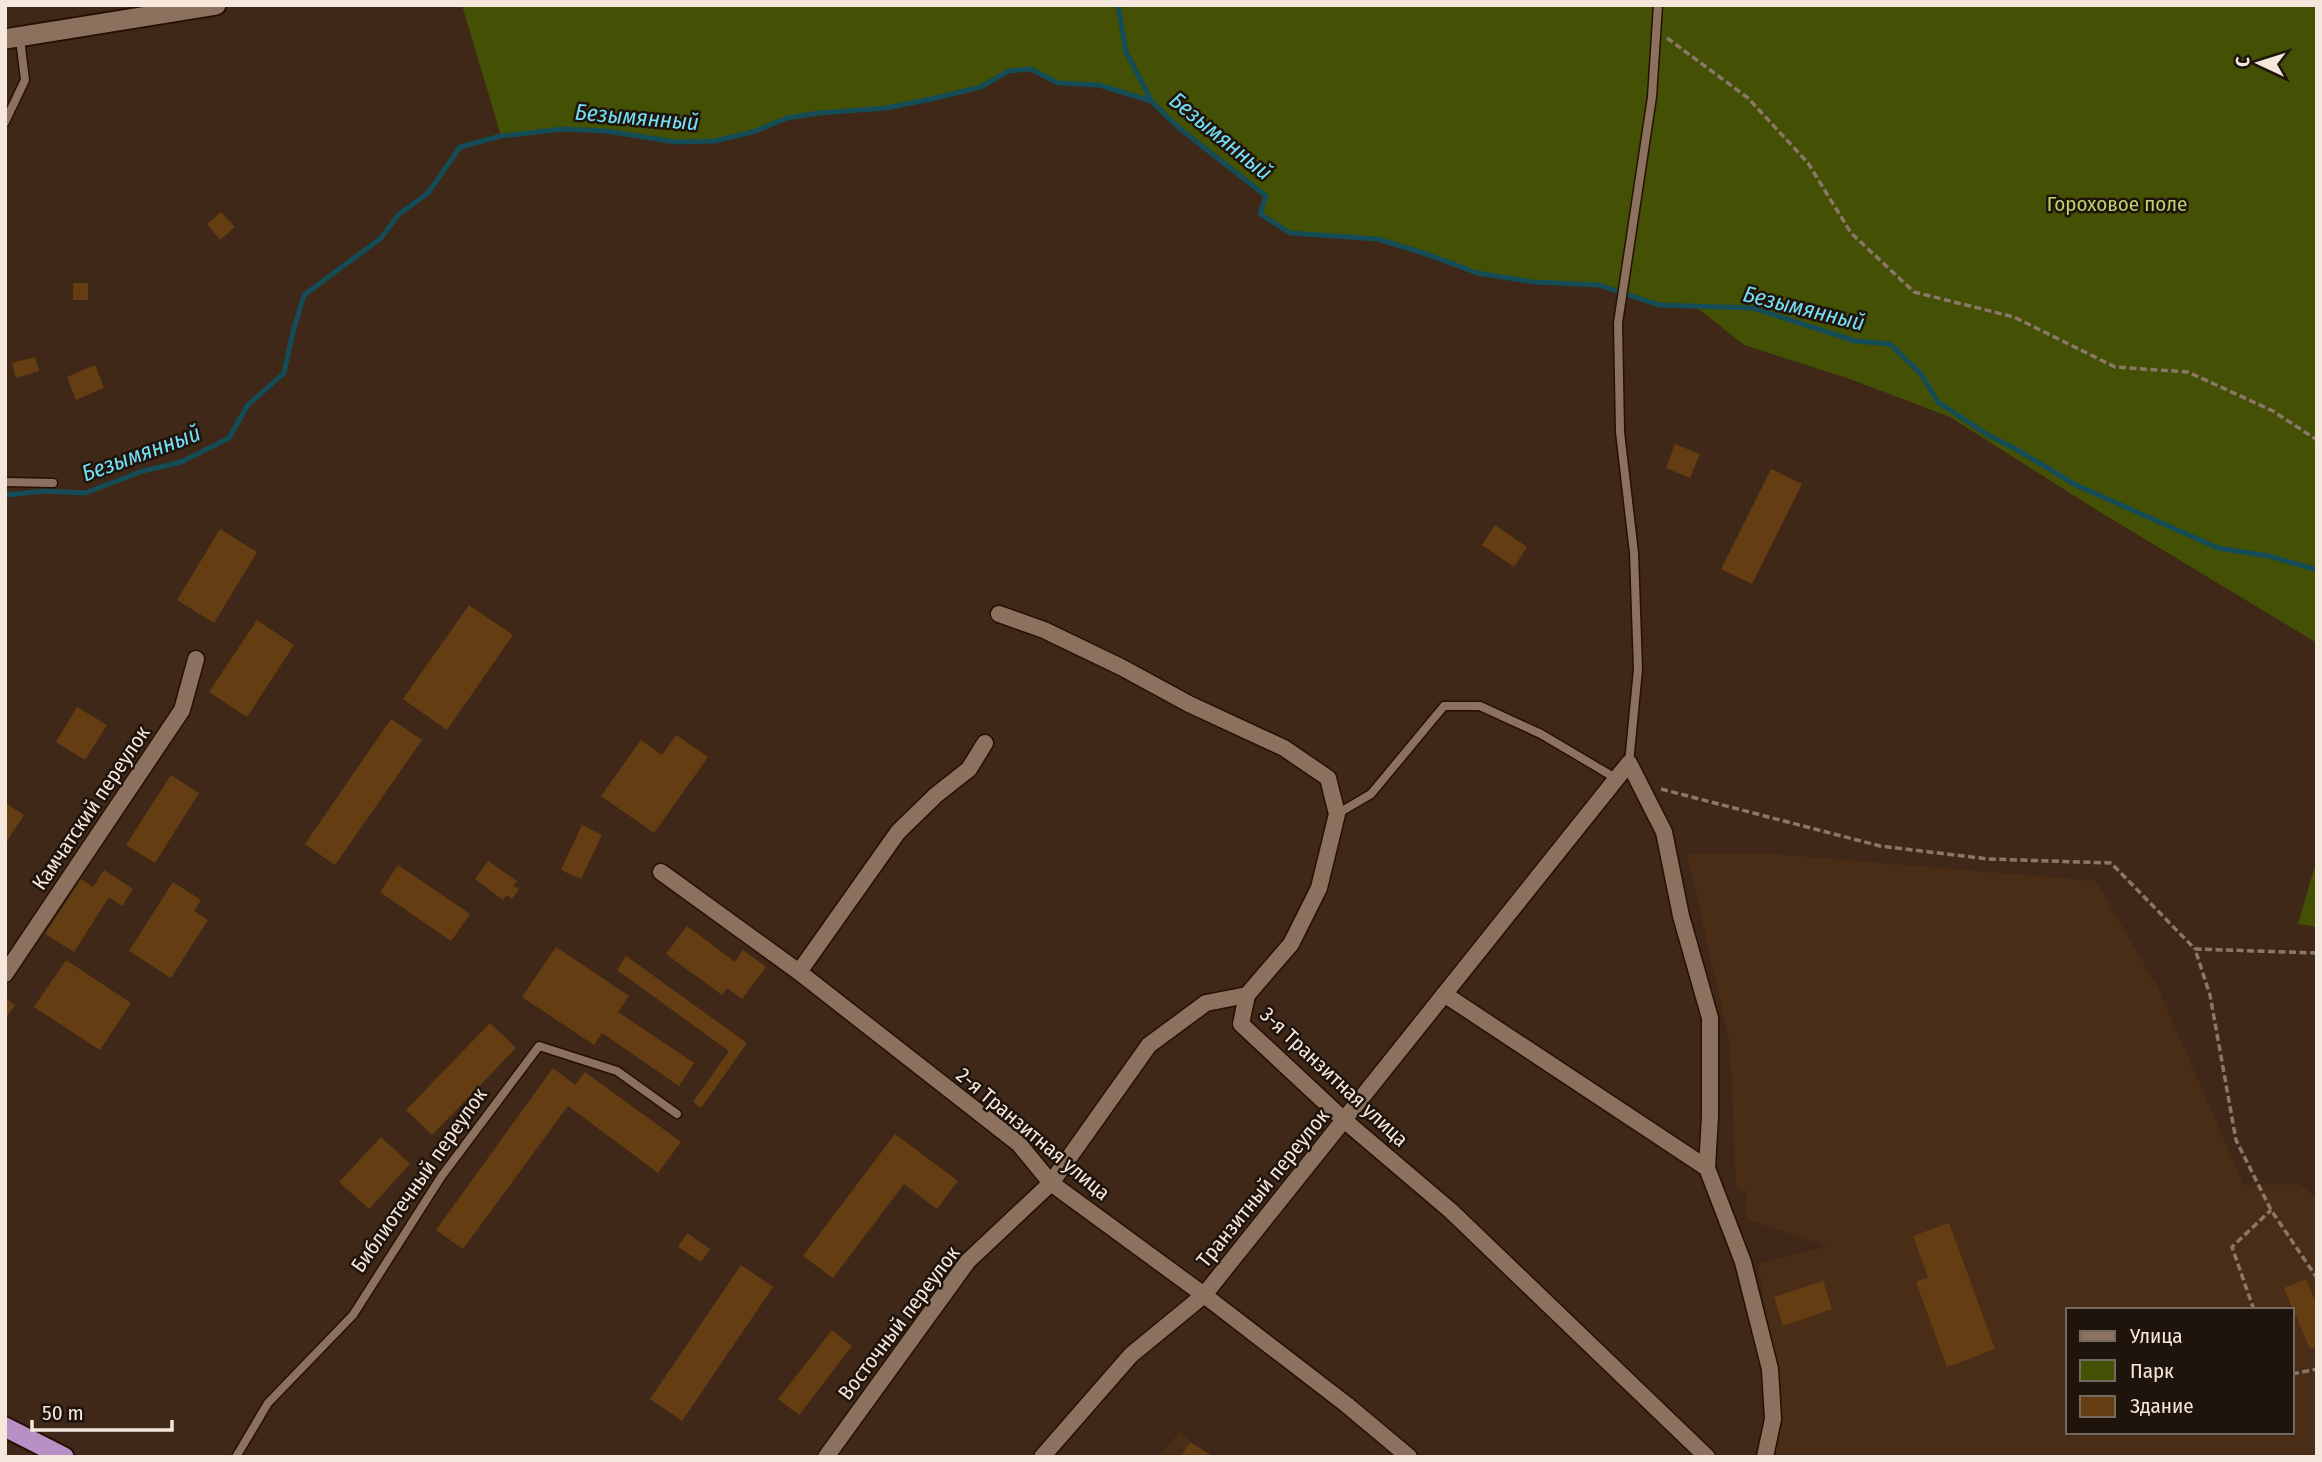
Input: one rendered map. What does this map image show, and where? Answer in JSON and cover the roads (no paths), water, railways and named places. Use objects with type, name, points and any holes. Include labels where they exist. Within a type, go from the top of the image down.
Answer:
[{"type":"highway","points":[[7,1434],[64,1457]]},
{"type":"street","points":[[13,38],[216,5]]},
{"type":"street","name":"3-я Транзитная улица","points":[[999,614],[1044,630],[1189,704],[1284,748],[1328,778],[1337,814],[1319,888],[1291,944],[1247,995],[1241,1024],[1344,1120],[1451,1211],[1707,1457]]},
{"type":"street","name":"Камчатский переулок","points":[[5,974],[182,710],[196,659]]},
{"type":"street","points":[[799,972],[898,832],[936,795],[969,769],[985,743]]},
{"type":"street","points":[[1629,763],[1664,832],[1681,916],[1710,1018],[1707,1168],[1743,1262],[1770,1369],[1773,1419],[1765,1457]]},
{"type":"street","name":"Транзитный переулок","points":[[1042,1457],[1131,1355],[1204,1295],[1629,763]]},
{"type":"street","name":"2-я Транзитная улица","points":[[661,872],[799,972],[1019,1144],[1051,1183],[1204,1295],[1347,1405],[1409,1457]]},
{"type":"street","points":[[1444,994],[1707,1168]]},
{"type":"street","name":"Восточный переулок","points":[[826,1457],[968,1261],[1051,1183],[1149,1045],[1206,1003],[1247,995]]},
{"type":"lane","points":[[1629,763],[1638,669],[1634,554],[1620,432],[1618,323],[1652,97],[1658,5]]},
{"type":"lane","points":[[5,122],[25,80],[13,38]]},
{"type":"lane","points":[[5,482],[53,483]]},
{"type":"lane","points":[[1337,814],[1371,794],[1444,706],[1480,706],[1541,734],[1617,779]]},
{"type":"lane","name":"Библиотечный переулок","points":[[236,1457],[268,1403],[353,1315],[441,1177],[539,1046],[617,1071],[677,1114]]},
{"type":"waterway","points":[[1118,5],[1126,52],[1151,100]]},
{"type":"waterway","name":"Безымянный","points":[[5,495],[44,491],[85,493],[143,471],[181,462],[229,438],[247,406],[284,373],[304,295],[381,238],[399,214],[428,193],[460,147],[501,136],[563,129],[606,131],[676,142],[714,141],[753,132],[787,118],[886,108],[931,99],[981,87],[1008,71],[1031,69],[1058,83],[1099,85],[1151,101],[1179,128],[1266,196],[1260,214],[1290,233],[1378,239],[1477,273],[1534,282],[1599,285],[1659,305],[1753,308],[1855,341],[1890,344],[1921,374],[1938,402],[1988,435],[2076,485],[2218,548],[2269,556],[2317,570]]},
{"type":"park label","name":"Гороховое поле","points":[[2117,204]]}]
